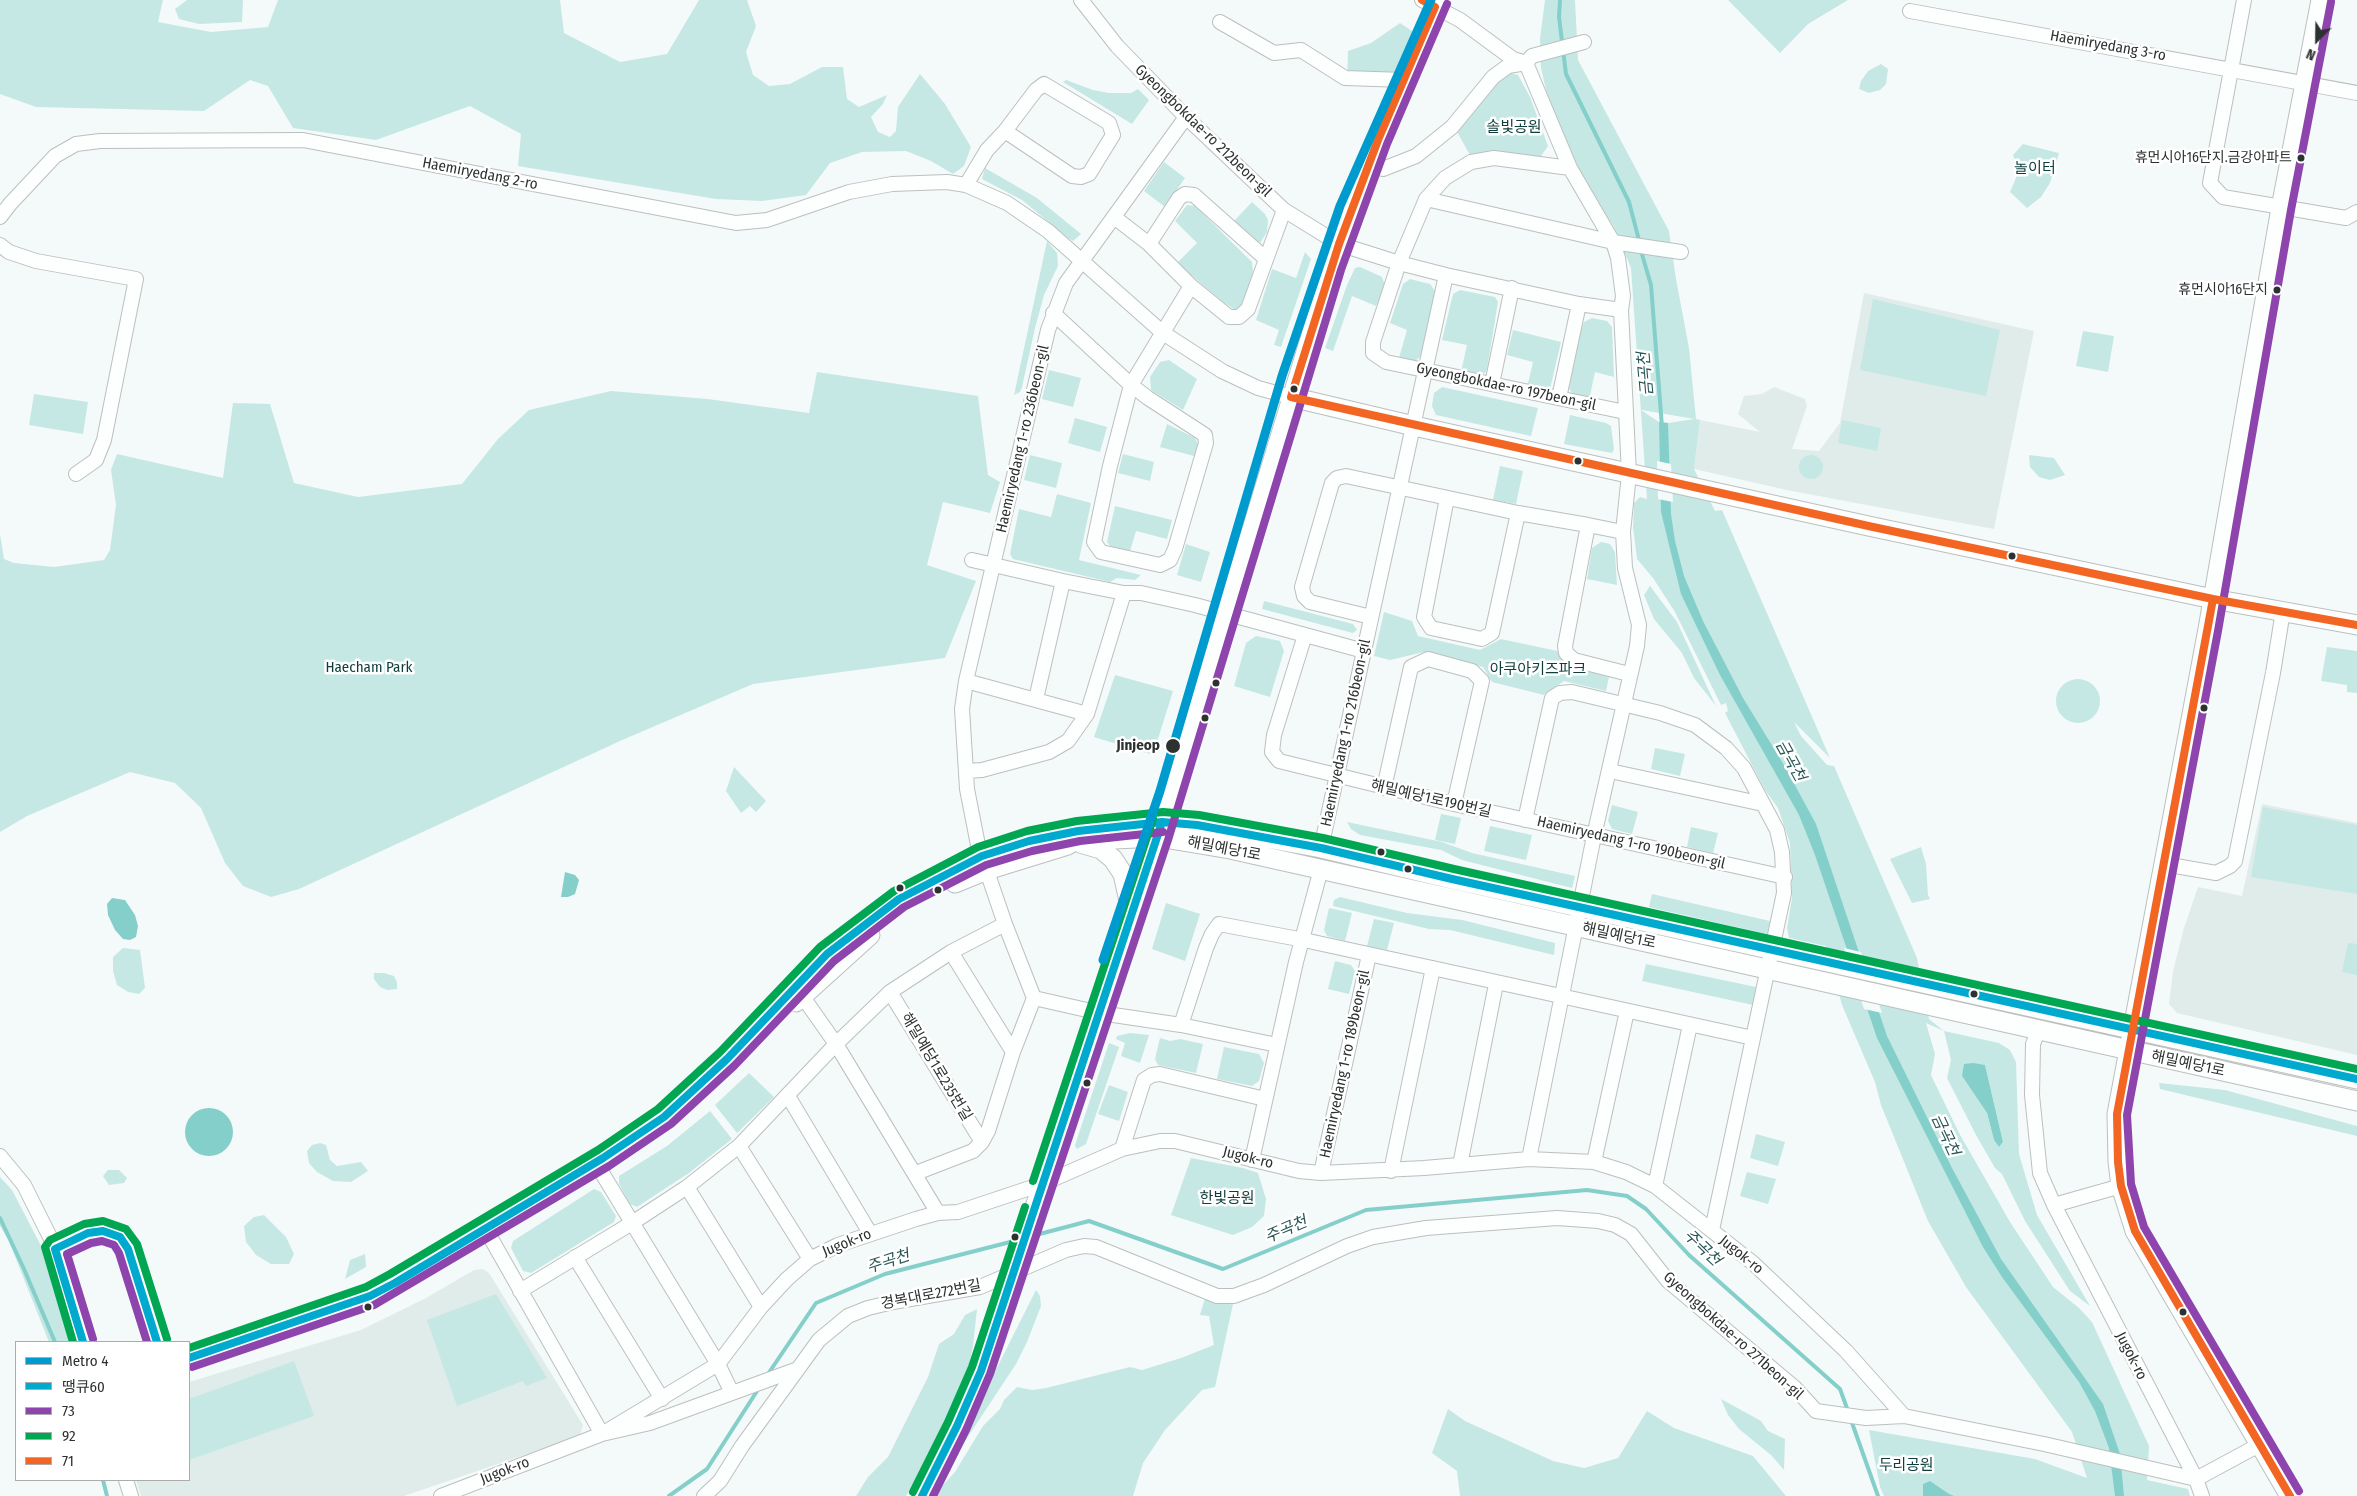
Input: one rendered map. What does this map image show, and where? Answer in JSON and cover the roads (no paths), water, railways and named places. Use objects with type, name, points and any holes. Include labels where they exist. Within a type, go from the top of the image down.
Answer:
[{"type":"street","name":"Gyeongbokdae-ro 212beon-gil","points":[[1081,0],[1116,46],[1186,117],[1284,210],[1339,244],[1399,263],[1446,275],[1578,304],[1621,310]]},
{"type":"street","points":[[2244,0],[2210,183],[2223,197],[2346,218],[2357,212]]},
{"type":"street","points":[[2290,1496],[2135,1231],[2121,1186],[2118,1162],[2117,1114],[2213,599],[2321,0]]},
{"type":"street","points":[[922,1496],[958,1426],[981,1371],[1160,830],[1291,396],[1339,244],[1404,80],[1432,2],[1514,59],[1529,59]]},
{"type":"street","name":"Haemiryedang 3-ro","points":[[1910,10],[2357,93]]},
{"type":"street","points":[[1220,22],[1274,53],[1301,50],[1345,78],[1404,80]]},
{"type":"street","points":[[1369,166],[1383,169],[1416,156],[1452,127],[1493,77],[1508,66],[1584,42]]},
{"type":"street","points":[[1529,59],[1570,168],[1613,242],[1618,258],[1623,296],[1621,310],[1629,474],[1623,532],[1625,568],[1639,625],[1637,646],[1629,674],[1610,771],[1594,836],[1529,1159]]},
{"type":"street","points":[[966,185],[987,150],[1005,131],[1036,90],[1044,84],[1109,123],[1113,135],[1089,174],[1081,177],[1072,176],[1005,131]]},
{"type":"street","points":[[1082,260],[1186,117]]},
{"type":"street","name":"Haemiryedang 2-ro","points":[[0,217],[55,156],[76,144],[100,141],[303,140],[736,223],[767,220],[849,192],[892,184],[946,182],[966,185],[1008,203],[1048,231],[1164,333],[1239,380],[1258,388],[1414,426],[1709,492],[2213,599]]},
{"type":"street","points":[[1399,263],[1426,199],[1446,178],[1471,162],[1494,158],[1570,168]]},
{"type":"street","points":[[1149,244],[1178,198],[1185,194],[1194,195],[1266,259]]},
{"type":"street","points":[[1426,199],[1613,242],[1681,252]]},
{"type":"street","points":[[1114,217],[1149,244],[1191,286],[1230,317],[1239,317],[1248,309],[1284,210]]},
{"type":"street","points":[[0,245],[9,252],[36,260],[136,279],[104,440],[96,460],[76,474]]},
{"type":"street","name":"Haemiryedang 1-ro 236beon-gil","points":[[1034,998],[1005,924],[985,863],[973,817],[962,728],[966,681],[994,565],[1028,408],[1053,313],[1066,283],[1082,260]]},
{"type":"street","name":"Gyeongbokdae-ro 197beon-gil","points":[[1399,263],[1373,342],[1374,353],[1386,362],[1625,412]]},
{"type":"street","name":"Haemiryedang 1-ro 216beon-gil","points":[[1321,848],[1446,275]]},
{"type":"street","points":[[1053,313],[1131,384],[1172,415],[1200,430],[1205,435],[1206,443],[1175,549],[1170,560],[1160,565],[1101,552],[1094,542],[1110,466],[1131,384],[1164,333],[1191,286]]},
{"type":"street","points":[[1492,384],[1512,288]]},
{"type":"street","points":[[1559,398],[1578,304]]},
{"type":"street","points":[[1371,617],[1310,602],[1304,596],[1302,588],[1332,483],[1337,478],[1346,476],[1518,513],[1623,532]]},
{"type":"street","points":[[1447,498],[1424,617],[1431,628],[1482,639],[1492,633],[1518,513]]},
{"type":"street","points":[[1588,525],[1565,646],[1566,653],[1574,660],[1629,674]]},
{"type":"street","points":[[972,560],[1124,593],[1141,593],[1225,613],[1364,651]]},
{"type":"street","points":[[1036,700],[1063,581]]},
{"type":"street","points":[[966,771],[982,770],[1049,752],[1068,741],[1087,714],[1124,593]]},
{"type":"street","points":[[2213,599],[2357,625]]},
{"type":"street","points":[[2164,864],[2216,873],[2230,866],[2235,860],[2271,682],[2283,611]]},
{"type":"street","name":"해밀예당1로190번길","points":[[1304,635],[1274,734],[1272,752],[1279,761],[1337,777],[1526,820]]},
{"type":"street","points":[[1384,788],[1411,667],[1428,659],[1472,671],[1482,682],[1454,804]]},
{"type":"street","points":[[966,681],[1087,714]]},
{"type":"street","name":"Haemiryedang 1-ro 190beon-gil","points":[[1624,704],[1572,692],[1560,693],[1552,698],[1526,820],[1785,877]]},
{"type":"street","points":[[1624,704],[1695,725],[1726,748],[1744,768],[1777,830],[1782,852],[1785,877],[1784,892],[1712,1230]]},
{"type":"street","points":[[1610,771],[1763,804]]},
{"type":"street","points":[[190,1358],[370,1296],[602,1173],[673,1125],[716,1086],[798,991],[827,954],[886,908],[899,899],[985,863],[1029,841],[1078,830],[1160,830],[1197,825],[1321,848],[2357,1079]]},
{"type":"street","name":"해밀예당1로","points":[[985,863],[1058,847],[1160,830],[1230,850],[2357,1101]]},
{"type":"street","points":[[1080,843],[1101,849],[1113,859],[1123,874],[1132,914]]},
{"type":"street","points":[[1252,1160],[1277,1045],[1321,870]]},
{"type":"street","points":[[520,1291],[687,1187],[739,1146],[836,1044],[890,992],[951,952],[1005,924]]},
{"type":"street","name":"Haemiryedang 1-ro 189beon-gil","points":[[1181,1025],[1206,948],[1219,924],[1304,940],[1433,968],[1496,984],[1753,1038]]},
{"type":"street","points":[[951,952],[1013,1052]]},
{"type":"street","name":"Haemiryedang 1-ro 189beon-gil","points":[[1321,1173],[1369,955]]},
{"type":"street","points":[[1391,1170],[1433,968]]},
{"type":"street","points":[[1460,1165],[1496,984]]},
{"type":"street","points":[[798,991],[836,1044],[938,1213]]},
{"type":"street","points":[[190,1368],[374,1306],[664,1117],[798,991]]},
{"type":"street","name":"해밀예당1로235번길","points":[[890,992],[982,1142]]},
{"type":"street","points":[[916,1174],[973,1151],[982,1142],[988,1131],[1013,1052],[1034,998],[1100,1013],[1181,1025],[1277,1045]]},
{"type":"street","points":[[1594,1162],[1627,1011]]},
{"type":"street","points":[[1656,1186],[1690,1025]]},
{"type":"street","name":"Jugok-ro","points":[[2038,1031],[2033,1044],[2032,1095],[2040,1173],[2054,1205],[2196,1479],[2202,1496]]},
{"type":"street","points":[[1122,1149],[1144,1080],[1152,1075],[1160,1074],[1265,1099]]},
{"type":"street","points":[[788,1096],[870,1233]]},
{"type":"street","name":"Jugok-ro","points":[[441,1496],[602,1434],[718,1364],[761,1307],[787,1279],[810,1259],[838,1245],[870,1233],[938,1213],[958,1212],[1042,1184],[1122,1149],[1148,1142],[1175,1141],[1299,1171],[1321,1173],[1391,1170],[1529,1159],[1594,1162],[1626,1172],[1656,1186],[1712,1230],[1792,1298],[1846,1351],[1904,1416]]},
{"type":"street","points":[[739,1146],[810,1259]]},
{"type":"street","points":[[0,1156],[24,1186],[55,1249],[83,1341]]},
{"type":"street","points":[[602,1173],[735,1391]]},
{"type":"street","points":[[2054,1205],[2121,1186]]},
{"type":"street","points":[[687,1187],[761,1307]]},
{"type":"street","name":"Gyeongbokdae-ro 271beon-gil","points":[[704,1496],[720,1480],[791,1371],[819,1340],[848,1316],[868,1308],[893,1302],[980,1287],[1066,1250],[1084,1246],[1096,1247],[1217,1296],[1244,1294],[1347,1246],[1374,1237],[1426,1228],[1557,1218],[1598,1221],[1615,1225],[1631,1234],[1668,1281],[1794,1387],[1812,1408],[1822,1413],[1866,1418],[1904,1416]]},
{"type":"street","points":[[55,1249],[88,1233],[103,1231],[120,1237],[128,1249],[157,1341]]},
{"type":"street","points":[[488,1233],[602,1434],[650,1423],[791,1371]]},
{"type":"street","points":[[575,1257],[662,1399]]},
{"type":"street","points":[[1904,1416],[2056,1447],[2196,1479],[2259,1445]]},
{"type":"street","points":[[126,1481],[131,1496]]},
{"type":"water","name":"금곡천","points":[[1659,422],[1668,423],[1671,514],[1675,541],[1684,576],[1703,621],[1743,698],[1784,765],[1816,824],[1887,1036],[1952,1168],[2001,1259],[2103,1404],[2120,1454],[2124,1496],[2115,1496],[2109,1448],[2095,1411],[2079,1382],[2002,1277],[1983,1247],[1877,1038],[1815,855],[1799,815],[1720,675],[1681,594],[1661,512]]},
{"type":"water","points":[[565,872],[575,875],[579,880],[575,894],[561,897]]},
{"type":"water","points":[[112,898],[125,900],[135,915],[138,926],[136,937],[130,940],[123,939],[115,930],[108,915],[107,904]]},
{"type":"water","points":[[1964,1064],[1985,1065],[2003,1142],[1999,1147],[1994,1140],[1987,1113],[1962,1076]]},
{"type":"water","points":[[209,1108],[218,1110],[226,1115],[231,1123],[233,1132],[231,1141],[226,1149],[218,1154],[209,1156],[200,1154],[192,1149],[187,1141],[185,1132],[187,1123],[192,1115],[200,1110]]},
{"type":"water","points":[[1930,1481],[1954,1496],[1923,1496],[1923,1484]]},
{"type":"waterway","name":"금곡천","points":[[1560,0],[1559,17],[1566,74],[1629,202],[1640,244]]},
{"type":"waterway","name":"금곡천","points":[[1641,251],[1651,285],[1662,427]]},
{"type":"waterway","name":"주곡천","points":[[1032,1236],[1089,1221],[1223,1269],[1366,1210],[1587,1190],[1627,1196],[1646,1209],[1689,1255],[1840,1389],[1848,1411]]},
{"type":"waterway","points":[[0,1218],[55,1341]]},
{"type":"waterway","name":"주곡천","points":[[768,1374],[816,1303],[885,1274],[1018,1240]]},
{"type":"waterway","name":"주곡천","points":[[669,1496],[707,1469],[759,1388]]},
{"type":"waterway","name":"주곡천","points":[[1851,1420],[1878,1496]]},
{"type":"waterway","points":[[103,1481],[107,1496]]},
{"type":"metro line","name":"4","points":[[1103,960],[1160,791],[1282,376],[1340,206],[1431,0]]},
{"type":"place","name":"휴먼시아16단지.금강아파트","points":[[2301,158]]},
{"type":"place","name":"휴먼시아16단지","points":[[2277,290]]},
{"type":"place","name":"Jinjeop","points":[[1173,746]]},
{"type":"park label","name":"솔빛공원","points":[[1514,128]]},
{"type":"park label","name":"놀이터","points":[[2035,169]]},
{"type":"park label","name":"Haecham Park","points":[[369,668]]},
{"type":"park label","name":"아쿠아키즈파크","points":[[1538,670]]},
{"type":"park label","name":"한빛공원","points":[[1227,1199]]},
{"type":"park label","name":"두리공원","points":[[1906,1466]]}]
